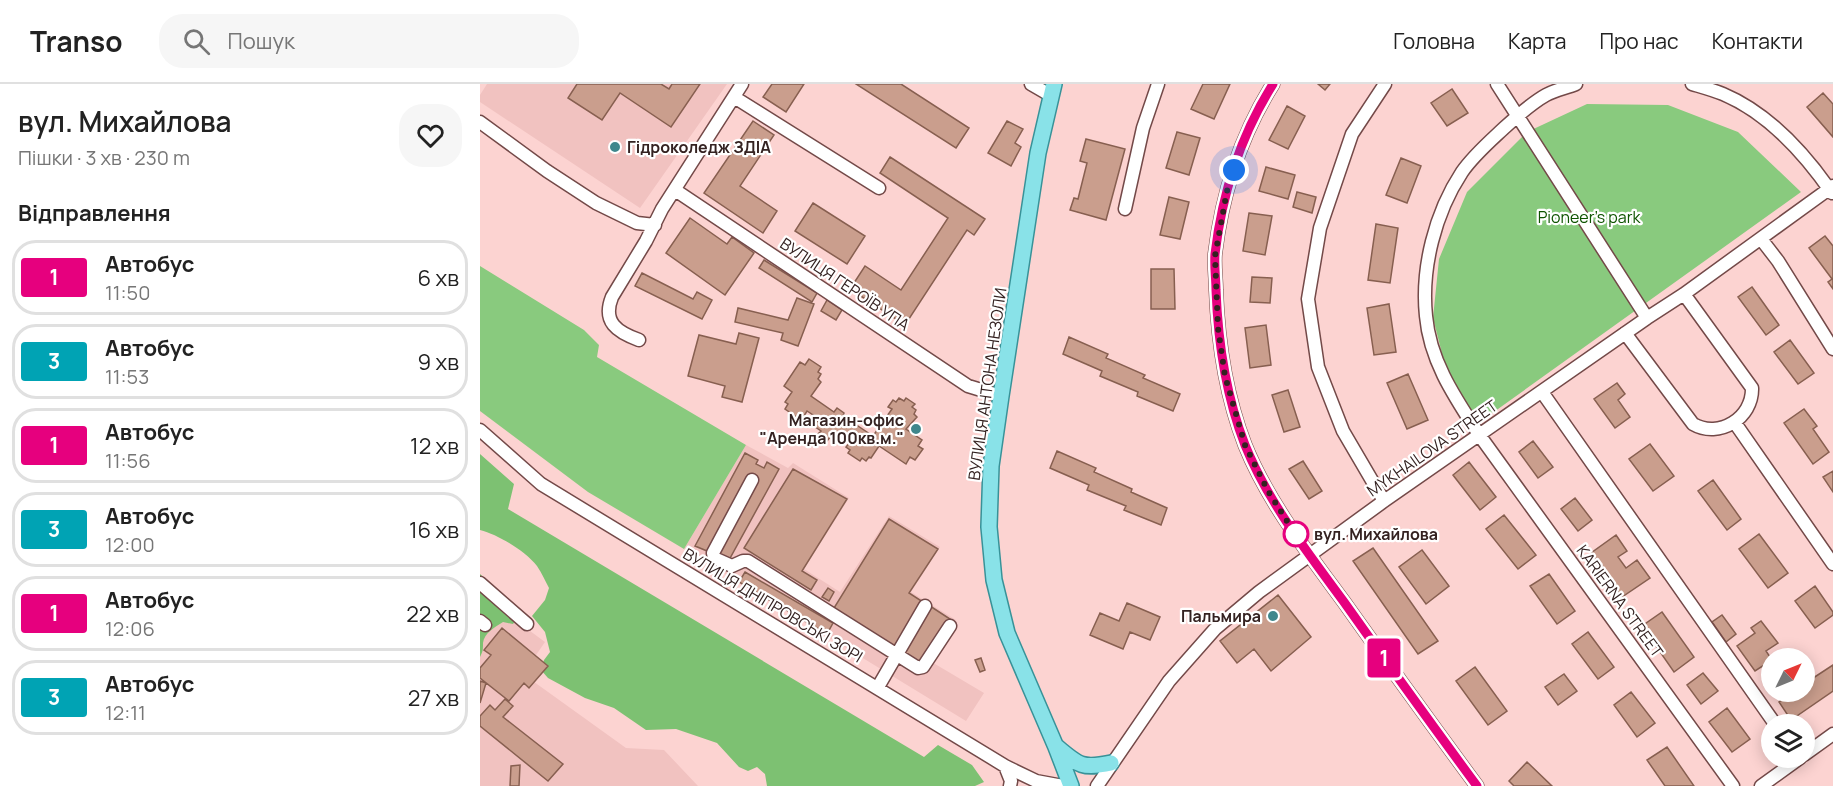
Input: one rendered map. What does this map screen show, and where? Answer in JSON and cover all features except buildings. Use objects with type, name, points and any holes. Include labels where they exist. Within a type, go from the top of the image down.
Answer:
[{"type":"main road","name":"ВУЛИЦЯ АНТОНА НЕЗОЛИ","points":[[1052,90],[1038,153],[1001,396],[991,466],[989,527],[994,580],[1007,633],[1071,786]]},
{"type":"main road","points":[[1056,747],[1082,766],[1111,763]]},
{"type":"street","points":[[639,340],[616,330],[612,324],[608,306],[662,209],[742,84]]},
{"type":"street","points":[[1031,84],[1052,90]]},
{"type":"street","points":[[1125,209],[1143,128],[1158,84]]},
{"type":"street","points":[[1273,84],[1259,107],[1240,149],[1227,191],[1215,256],[1218,328],[1225,376],[1245,445],[1268,491],[1310,556],[1477,786]]},
{"type":"street","points":[[1384,501],[1343,430],[1318,367],[1308,299],[1320,228],[1352,134],[1385,84]]},
{"type":"street","points":[[1497,84],[1647,318]]},
{"type":"street","name":"KARIERNA STREET","points":[[1576,84],[1546,95],[1518,115],[1478,152],[1451,191],[1429,254],[1426,317],[1433,349],[1444,379],[1480,436],[1733,786]]},
{"type":"street","points":[[1692,84],[1724,95],[1761,116],[1799,151],[1832,190]]},
{"type":"street","points":[[734,97],[879,188]]},
{"type":"street","points":[[480,122],[547,171],[596,203],[637,223],[655,225]]},
{"type":"street","name":"ВУЛИЦЯ ГЕРОЇВ УПА","points":[[675,190],[968,386],[1001,396]]},
{"type":"street","name":"MYKHAILOVA STREET","points":[[1096,786],[1169,681],[1190,656],[1215,629],[1259,592],[1384,501],[1832,190]]},
{"type":"street","points":[[1761,239],[1778,261],[1833,349]]},
{"type":"street","points":[[1626,333],[1693,424],[1704,430],[1716,430],[1735,423],[1752,398],[1752,388],[1684,294]]},
{"type":"street","points":[[1542,392],[1768,714]]},
{"type":"street","points":[[1735,423],[1833,564]]},
{"type":"street","name":"ВУЛИЦЯ ДНІПРОВСЬКІ ЗОРІ","points":[[480,430],[541,484],[1005,766],[1036,781],[1063,786]]},
{"type":"street","points":[[752,480],[713,553],[714,557],[732,566],[748,561],[918,668],[923,667],[950,626]]},
{"type":"street","points":[[480,583],[527,624]]},
{"type":"street","points":[[878,687],[925,606]]},
{"type":"street","points":[[1815,747],[1833,734]]},
{"type":"street","points":[[1005,766],[1011,782],[1010,786]]},
{"type":"street","points":[[1761,786],[1786,768]]},
{"type":"shaded area","name":"Гідроколедж ЗДIА","points":[[487,84],[727,84],[640,208],[480,102],[480,95]]},
{"type":"shaded area","points":[[746,445],[788,468],[793,463],[849,498],[804,569],[840,592],[889,516],[940,547],[911,592],[956,620],[930,661],[984,693],[966,721],[684,549]]},
{"type":"shaded area","points":[[480,594],[545,642],[523,674],[626,748],[664,750],[698,786],[480,786]]},
{"type":"green space","name":"Pioneer's park","points":[[1587,104],[1668,105],[1738,132],[1801,192],[1477,424],[1449,381],[1433,318],[1439,259],[1467,192],[1527,132]]},
{"type":"green space","points":[[480,266],[584,330],[599,345],[597,357],[746,445],[684,549],[588,492],[480,411]]},
{"type":"green space","points":[[480,454],[514,484],[508,509],[924,757],[938,745],[972,765],[984,782],[975,786],[767,786],[765,774],[757,767],[748,771],[739,767],[717,743],[676,729],[646,730],[614,708],[585,698],[548,678],[541,670],[550,652],[545,632],[532,616],[545,600],[549,588],[537,566],[519,549],[480,530]]},
{"type":"green space","points":[[480,574],[507,598],[519,615],[513,624],[503,622],[488,633],[484,639],[480,657]]},
{"type":"bus line","name":"1","points":[[1273,84],[1259,107],[1240,149],[1227,191],[1215,256],[1218,328],[1225,376],[1245,445],[1268,491],[1310,556],[1477,786]]},
{"type":"place","name":"Гідроколедж ЗДIА","points":[[615,147]]},
{"type":"place","name":"Магазин-офис \"Аренда 100кв.м.\"","points":[[916,429]]},
{"type":"place","name":"вул. Михайлова","points":[[1296,534]]},
{"type":"place","name":"Пальмира","points":[[1273,616]]},
{"type":"route","points":[[1234,170],[1227,191],[1215,256],[1218,328],[1225,376],[1245,445],[1268,491],[1299,540],[1296,534]]}]
